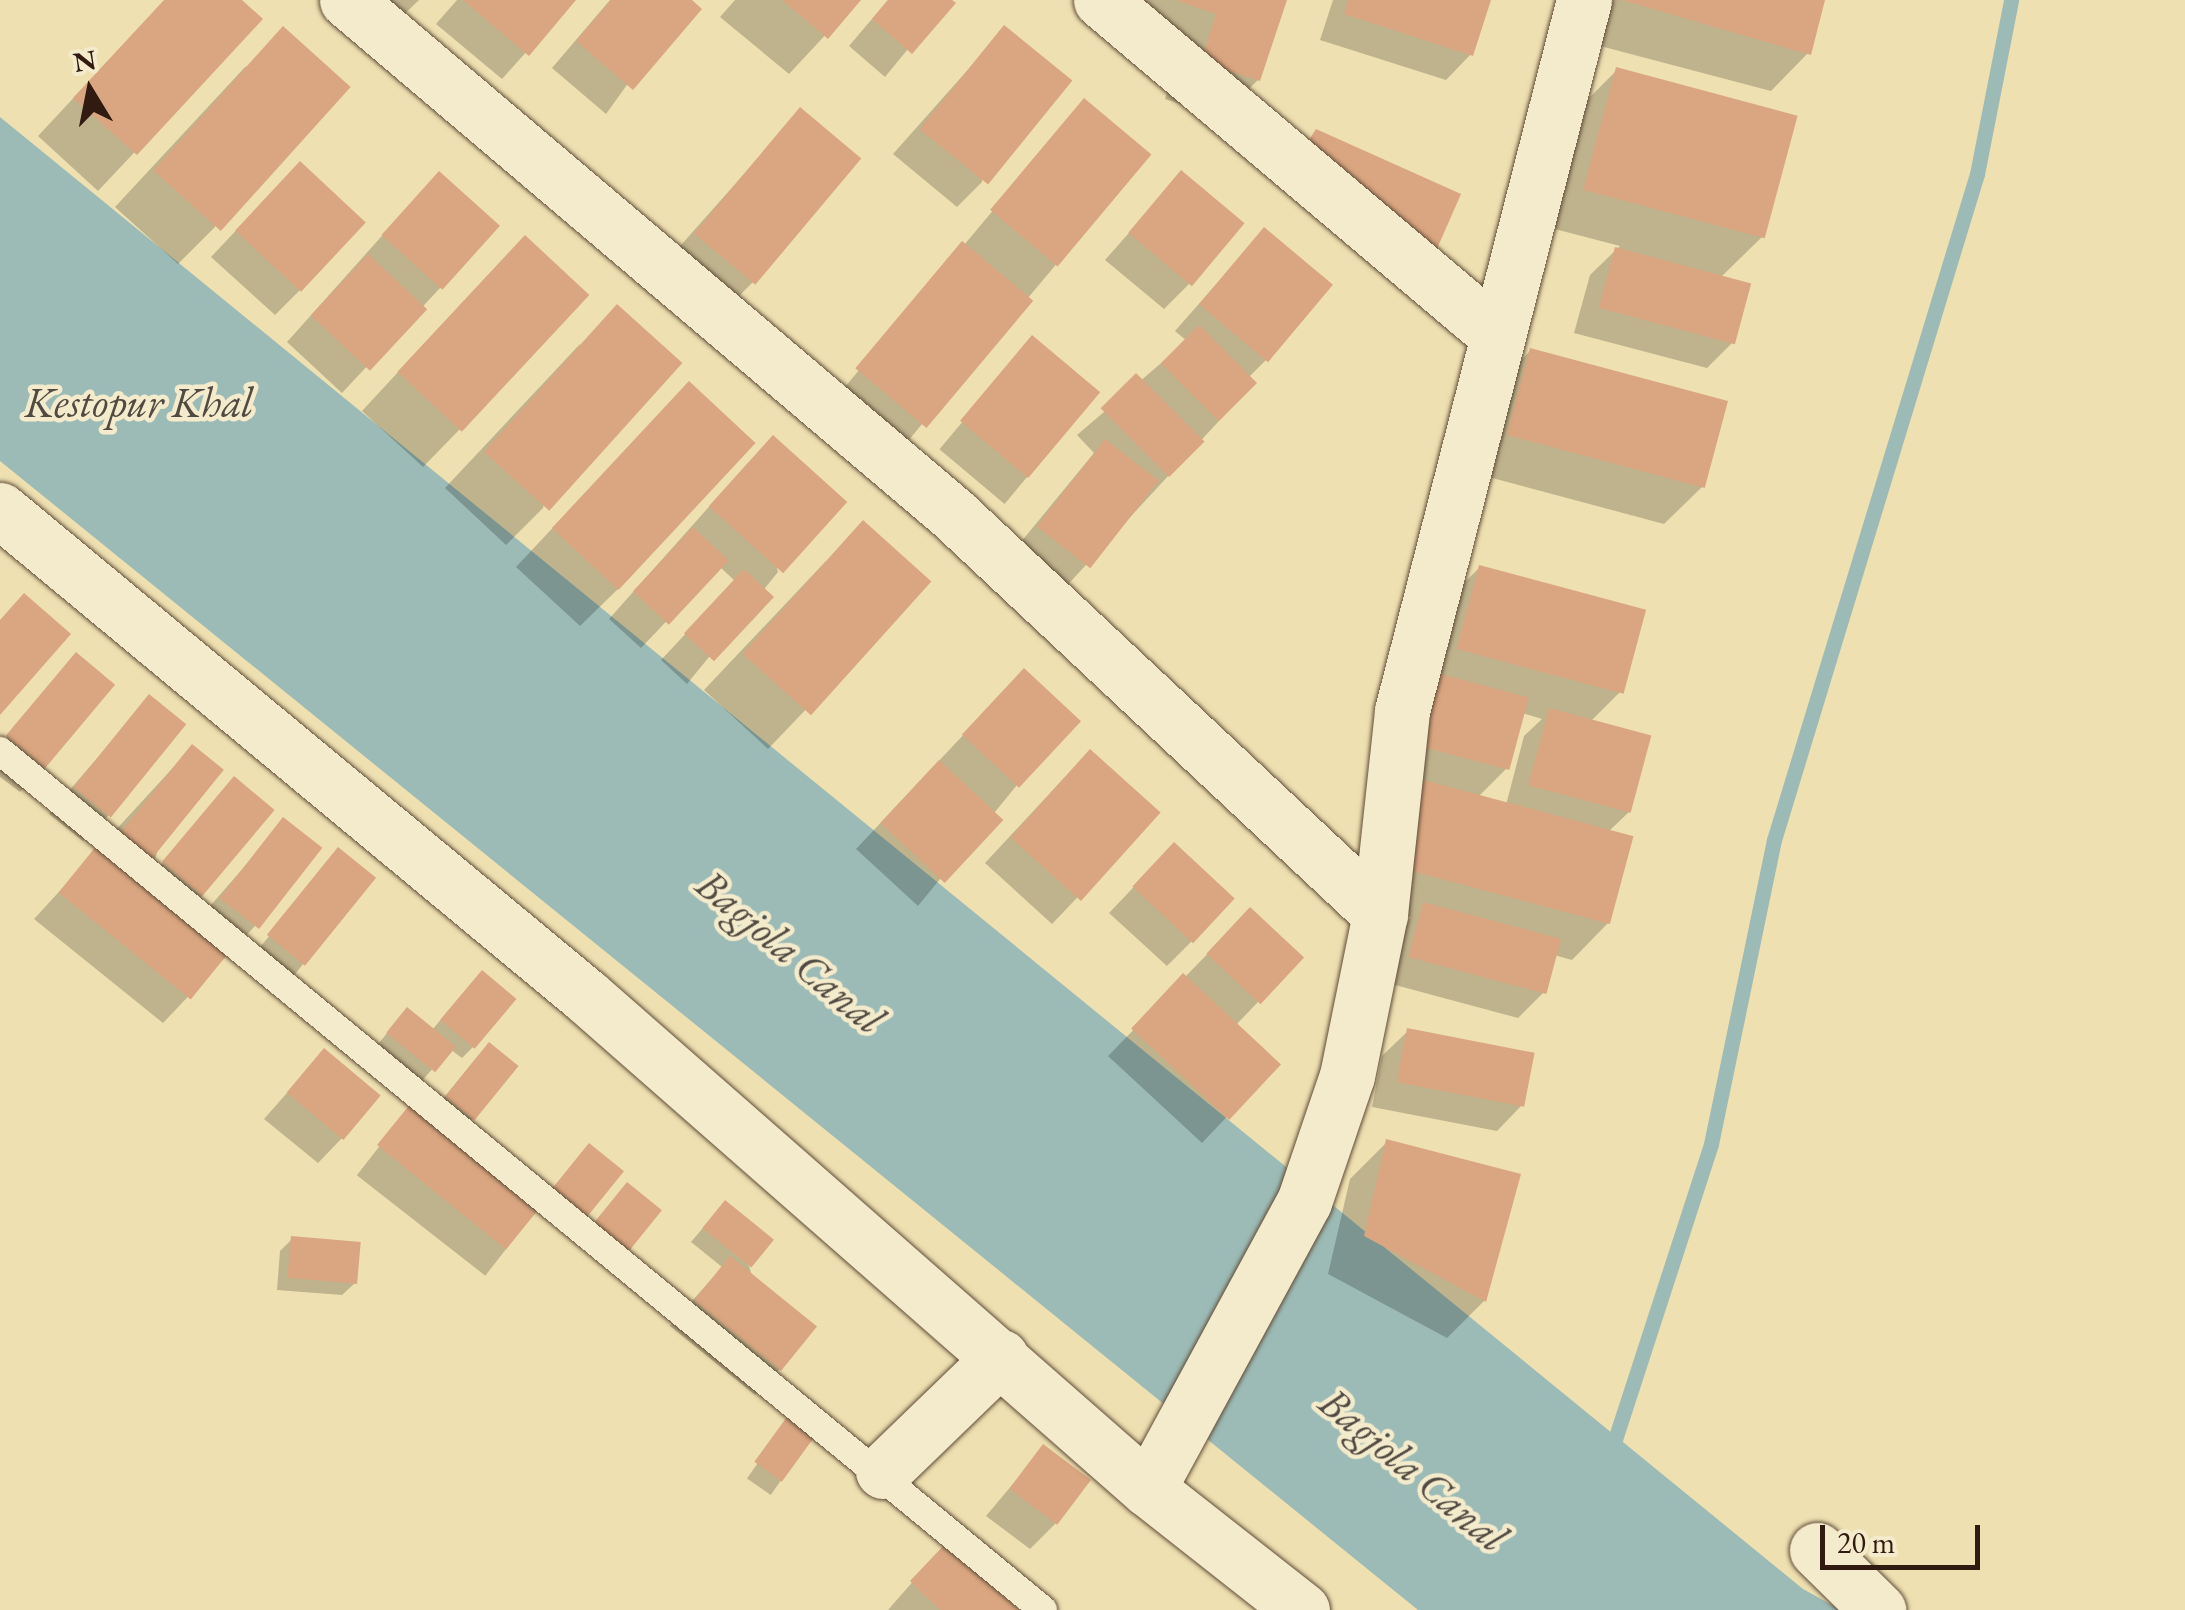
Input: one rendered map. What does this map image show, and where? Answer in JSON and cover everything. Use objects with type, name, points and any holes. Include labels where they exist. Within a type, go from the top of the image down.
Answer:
[{"type":"street","points":[[346,0],[953,514],[1380,914]]},
{"type":"street","points":[[1102,0],[1496,334]]},
{"type":"street","points":[[1155,1470],[1304,1202],[1347,1076],[1380,914],[1402,711],[1584,0]]},
{"type":"street","points":[[0,510],[586,996],[1000,1357],[1155,1470],[1302,1610]]},
{"type":"street","points":[[883,1472],[1000,1357]]},
{"type":"street","points":[[1817,1550],[1878,1610]]},
{"type":"lane","points":[[0,751],[883,1472],[1043,1610]]},
{"type":"water","name":"Kestopur Khal","points":[[0,117],[1803,1589],[1841,1610],[1418,1610],[0,461]]},
{"type":"building","points":[[164,0],[242,0],[263,19],[137,155],[73,98]]},
{"type":"building","points":[[463,0],[576,0],[529,56]]},
{"type":"building","points":[[611,0],[692,0],[702,9],[633,90],[576,41]]},
{"type":"building","points":[[782,0],[861,0],[828,39]]},
{"type":"building","points":[[888,0],[956,3],[912,54],[872,19]]},
{"type":"building","points":[[1175,0],[1287,0],[1260,81],[1201,62],[1216,14]]},
{"type":"building","points":[[1348,0],[1491,0],[1473,56],[1344,14]]},
{"type":"building","points":[[1622,0],[1825,0],[1811,55]]},
{"type":"building","points":[[1004,25],[1072,80],[988,185],[920,129]]},
{"type":"building","points":[[283,26],[351,87],[221,231],[153,170]]},
{"type":"building","points":[[1616,67],[1798,116],[1765,238],[1583,190]]},
{"type":"building","points":[[1084,98],[1151,155],[1058,266],[990,210]]},
{"type":"building","points":[[800,107],[861,158],[755,285],[694,233]]},
{"type":"building","points":[[1316,129],[1461,194],[1429,267],[1301,152]]},
{"type":"building","points":[[300,161],[366,222],[301,292],[235,230]]},
{"type":"building","points":[[1181,170],[1245,223],[1192,286],[1128,233]]},
{"type":"building","points":[[439,171],[500,226],[442,290],[381,235]]},
{"type":"building","points":[[1264,227],[1333,285],[1268,362],[1199,304]]},
{"type":"building","points":[[525,235],[589,295],[462,432],[397,372]]},
{"type":"building","points":[[962,241],[1033,301],[927,428],[855,368]]},
{"type":"building","points":[[1615,247],[1751,283],[1735,344],[1599,308]]},
{"type":"building","points":[[368,254],[427,309],[370,371],[311,315]]},
{"type":"building","points":[[617,304],[682,363],[549,511],[484,452]]},
{"type":"building","points":[[1199,325],[1257,383],[1219,421],[1161,363]]},
{"type":"building","points":[[1032,335],[1100,392],[1028,478],[960,421]]},
{"type":"building","points":[[1530,348],[1728,401],[1705,488],[1507,435]]},
{"type":"building","points":[[1136,373],[1205,442],[1169,477],[1101,408]]},
{"type":"building","points":[[689,381],[756,443],[618,590],[552,528]]},
{"type":"building","points":[[773,435],[847,502],[783,573],[709,506]]},
{"type":"building","points":[[1105,439],[1159,481],[1090,568],[1037,526]]},
{"type":"building","points":[[863,520],[931,582],[811,715],[743,654]]},
{"type":"building","points":[[693,527],[729,560],[669,625],[633,591]]},
{"type":"building","points":[[1479,565],[1646,610],[1624,694],[1456,649]]},
{"type":"building","points":[[744,569],[774,597],[714,661],[684,633]]},
{"type":"building","points":[[24,593],[71,634],[0,715],[0,620]]},
{"type":"building","points":[[76,652],[115,685],[45,768],[6,735]]},
{"type":"building","points":[[1024,668],[1081,721],[1019,788],[962,735]]},
{"type":"building","points":[[1437,673],[1529,698],[1509,770],[1418,745]]},
{"type":"building","points":[[149,694],[186,724],[111,817],[73,787]]},
{"type":"building","points":[[1549,708],[1651,735],[1631,813],[1528,785]]},
{"type":"building","points":[[192,744],[224,770],[150,861],[118,835]]},
{"type":"building","points":[[1090,749],[1161,813],[1081,901],[1010,837]]},
{"type":"building","points":[[939,760],[1003,820],[945,883],[880,823]]},
{"type":"building","points":[[234,776],[275,810],[203,896],[162,862]]},
{"type":"building","points":[[1420,779],[1633,836],[1610,924],[1396,867]]},
{"type":"building","points":[[283,817],[322,848],[259,929],[220,898]]},
{"type":"building","points":[[102,839],[234,946],[191,1000],[59,893]]},
{"type":"building","points":[[1174,842],[1235,899],[1193,943],[1132,887]]},
{"type":"building","points":[[338,847],[376,878],[305,966],[267,935]]},
{"type":"building","points":[[1423,902],[1561,939],[1546,994],[1408,957]]},
{"type":"building","points":[[1250,907],[1304,957],[1260,1004],[1206,954]]},
{"type":"building","points":[[482,970],[516,999],[475,1049],[440,1020]]},
{"type":"building","points":[[1183,973],[1281,1064],[1229,1120],[1131,1029]]},
{"type":"building","points":[[407,1007],[456,1047],[435,1072],[386,1033]]},
{"type":"building","points":[[1407,1028],[1535,1053],[1524,1107],[1397,1082]]},
{"type":"building","points":[[489,1042],[519,1066],[474,1120],[445,1096]]},
{"type":"building","points":[[324,1048],[381,1096],[343,1140],[287,1092]]},
{"type":"building","points":[[411,1103],[540,1207],[506,1249],[377,1145]]},
{"type":"building","points":[[1386,1139],[1521,1174],[1486,1302],[1364,1236]]},
{"type":"building","points":[[589,1143],[624,1171],[583,1222],[548,1194]]},
{"type":"building","points":[[627,1182],[662,1210],[627,1253],[592,1225]]},
{"type":"building","points":[[725,1200],[774,1240],[751,1268],[702,1228]]},
{"type":"building","points":[[291,1236],[361,1242],[357,1284],[287,1278]]},
{"type":"building","points":[[730,1256],[817,1326],[781,1371],[694,1300]]},
{"type":"building","points":[[789,1414],[817,1434],[782,1482],[754,1462]]},
{"type":"building","points":[[1043,1444],[1091,1480],[1057,1525],[1009,1489]]},
{"type":"building","points":[[947,1542],[1019,1610],[940,1610],[910,1581]]},
{"type":"waterway","points":[[1610,1455],[1711,1144],[1774,840],[1977,174],[2011,0]]},
{"type":"water label","name":"Bagjola Canal","points":[[790,952]]},
{"type":"water label","name":"Bagjola Canal","points":[[1413,1470]]}]
